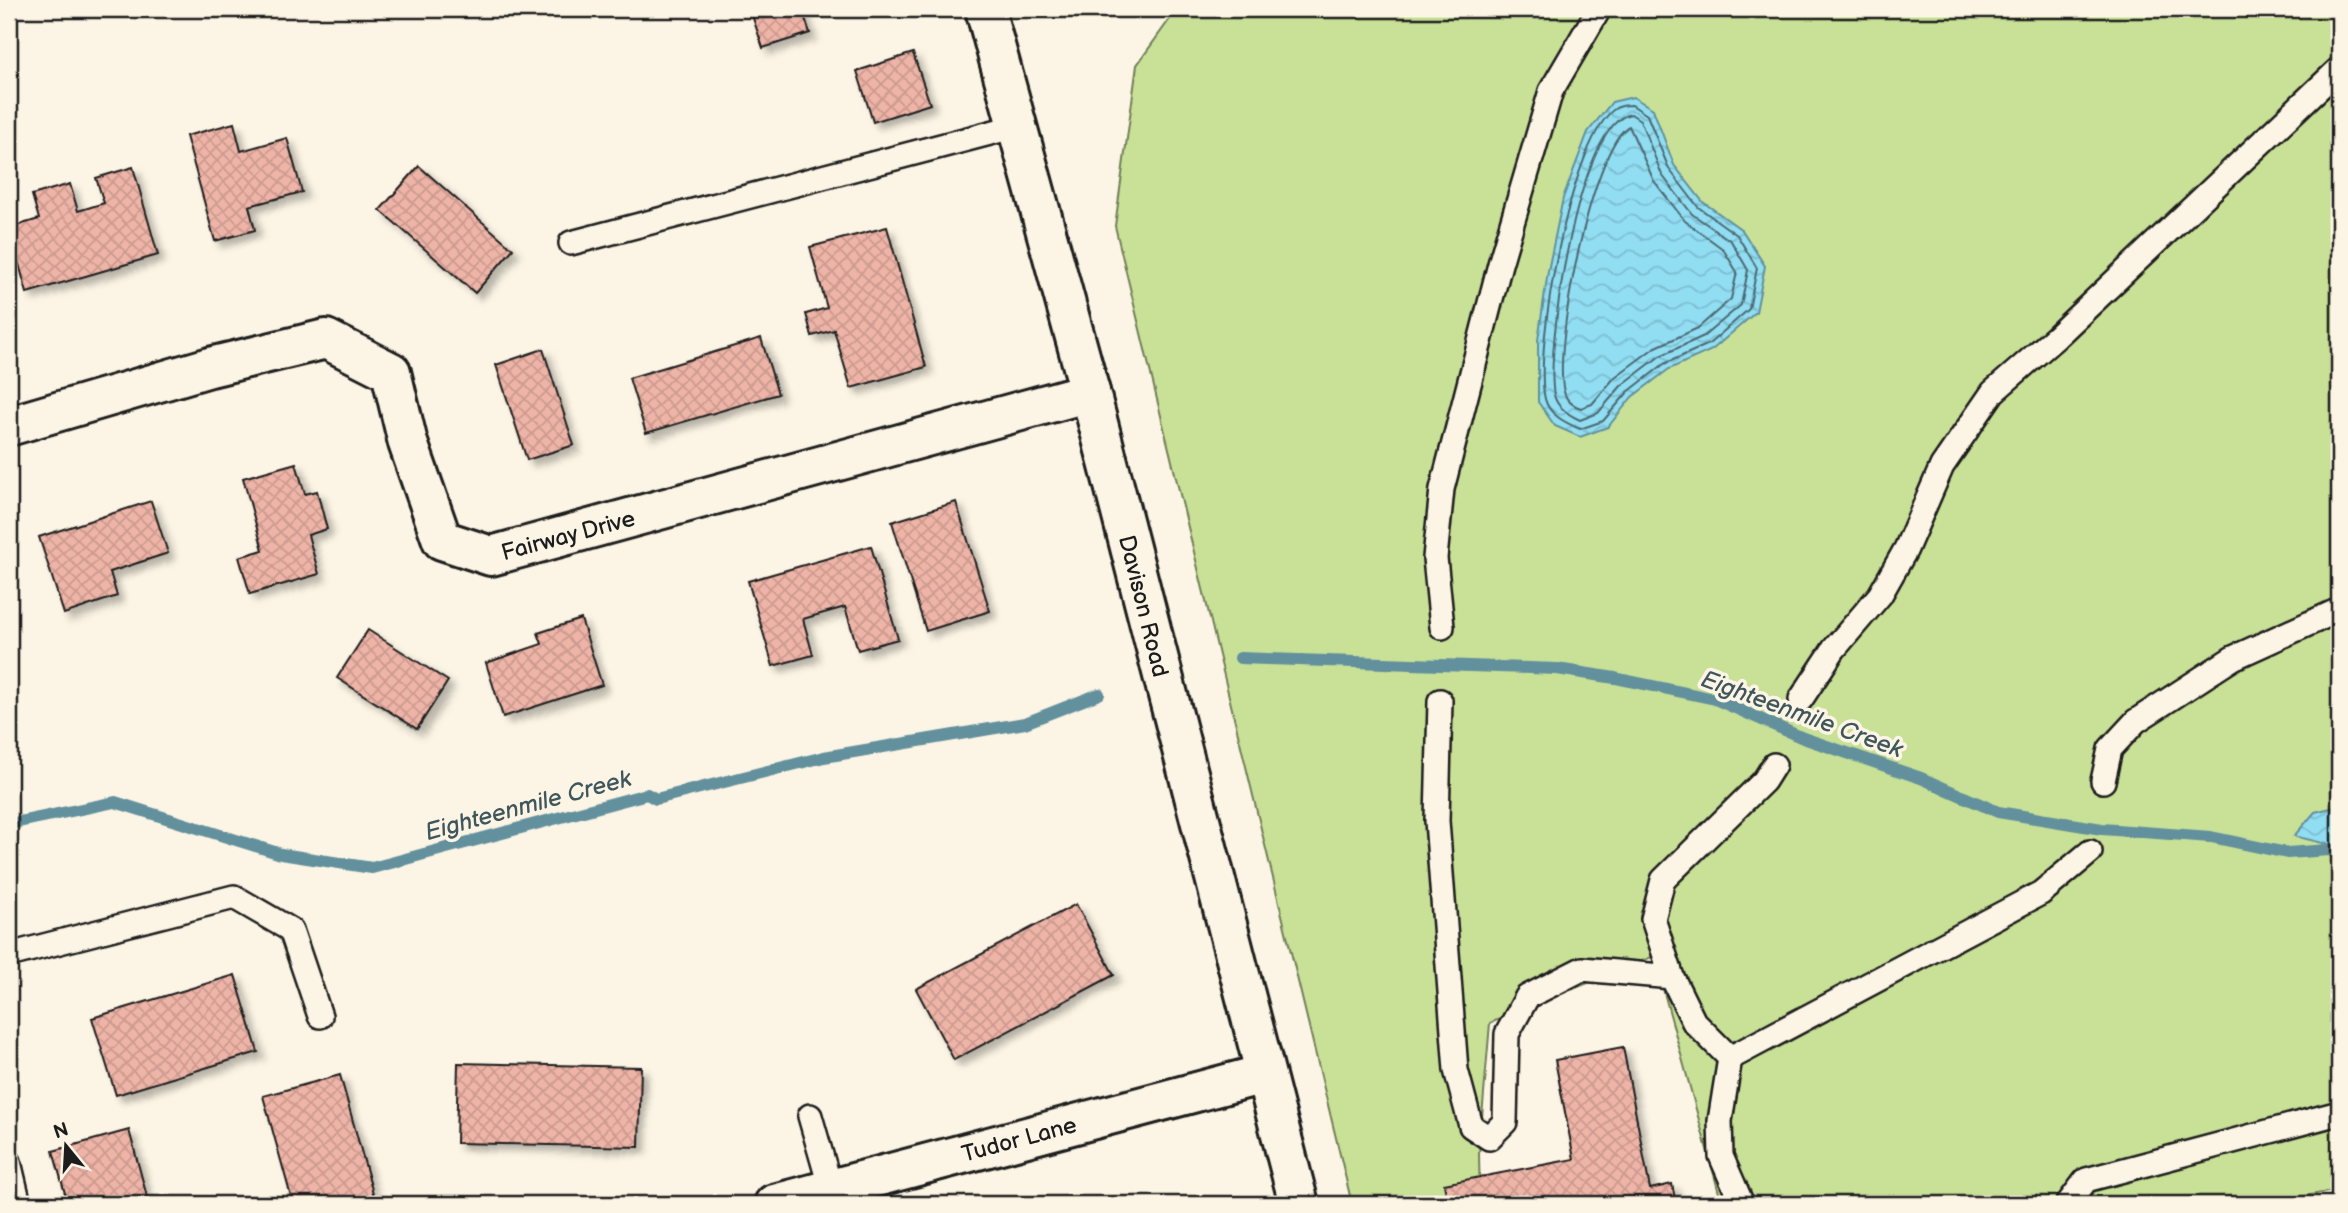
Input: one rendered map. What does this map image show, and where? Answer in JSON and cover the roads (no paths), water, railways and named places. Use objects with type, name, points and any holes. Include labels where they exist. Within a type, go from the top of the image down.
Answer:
[{"type":"street","name":"Davison Road","points":[[985,9],[1090,392],[1299,1204]]},
{"type":"street","name":"Fairway Drive","points":[[9,426],[210,367],[326,339],[391,372],[408,443],[442,540],[491,556],[1090,392]]},
{"type":"street","name":"Tudor Lane","points":[[774,1204],[833,1197],[1264,1074]]},
{"type":"lane","points":[[1442,626],[1435,558],[1442,489],[1500,264],[1551,91],[1599,9]]},
{"type":"lane","points":[[1801,699],[1834,649],[1880,595],[1906,549],[1942,466],[1993,392],[2056,337],[2339,69]]},
{"type":"lane","points":[[571,243],[1017,126]]},
{"type":"lane","points":[[2104,780],[2110,750],[2136,721],[2233,658],[2339,610]]},
{"type":"lane","points":[[1440,701],[1437,821],[1456,1070],[1471,1126],[1489,1138],[1505,1122],[1507,1034],[1527,997],[1582,969],[1672,977]]},
{"type":"lane","points":[[1730,1058],[1694,1022],[1672,977],[1653,919],[1663,880],[1764,780],[1773,765]]},
{"type":"lane","points":[[1730,1058],[2041,893],[2090,852]]},
{"type":"lane","points":[[9,955],[234,897],[291,930],[320,1016]]},
{"type":"lane","points":[[1730,1058],[1720,1121],[1721,1156],[1742,1204]]},
{"type":"lane","points":[[2068,1204],[2086,1180],[2339,1112]]},
{"type":"lane","points":[[810,1116],[833,1197]]},
{"type":"lane","points":[[9,1162],[19,1204]]},
{"type":"water","points":[[1633,97],[1653,109],[1674,165],[1703,202],[1742,230],[1765,266],[1756,312],[1712,350],[1669,369],[1632,397],[1608,427],[1580,437],[1555,426],[1538,402],[1538,340],[1548,271],[1563,198],[1588,132],[1612,102]]},
{"type":"water","points":[[2339,806],[2339,847],[2294,836],[2315,812]]},
{"type":"waterway","name":"Eighteenmile Creek","points":[[1240,658],[1557,669],[1615,678],[1715,699],[1803,738],[1921,778],[1998,812],[2102,829],[2211,837],[2287,853],[2329,850],[2339,854]]},
{"type":"waterway","name":"Eighteenmile Creek","points":[[9,824],[115,802],[281,854],[372,868],[647,794],[656,799],[824,757],[1025,723],[1099,694]]}]
